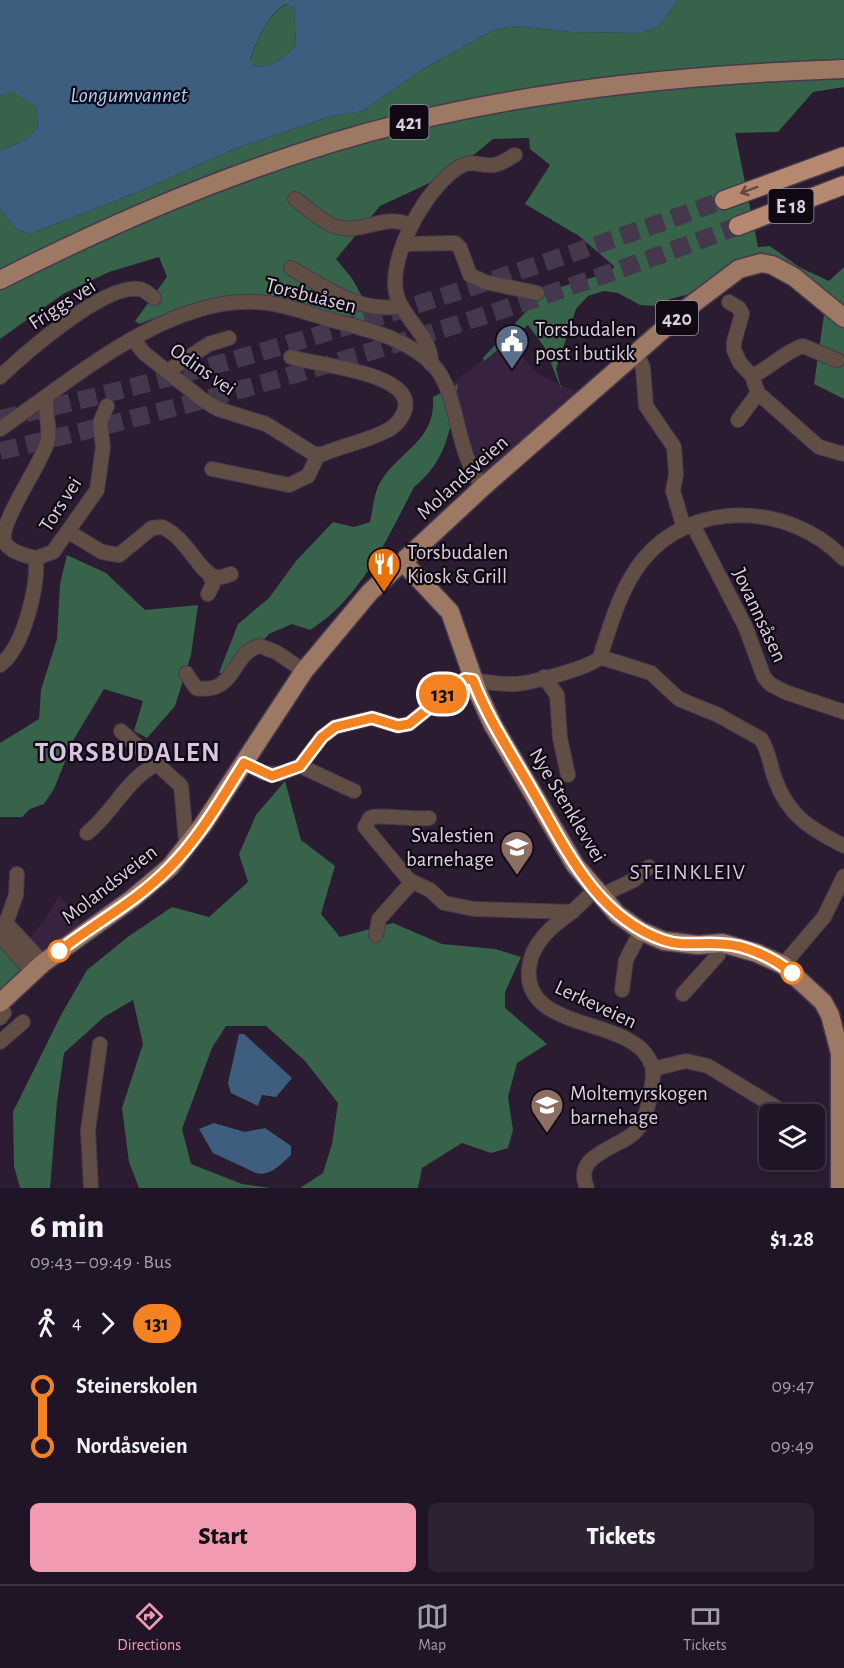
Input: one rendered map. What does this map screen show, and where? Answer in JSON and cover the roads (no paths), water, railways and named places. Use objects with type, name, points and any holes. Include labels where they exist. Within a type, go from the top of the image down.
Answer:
[{"type":"highway","name":"E 18","points":[[724,200],[844,156]]},
{"type":"highway","name":"E 18","points":[[738,226],[844,185]]},
{"type":"main road","name":"421","points":[[0,273],[111,220],[259,161],[401,118],[525,92],[589,82],[674,72],[844,63]]},
{"type":"main road","name":"421","points":[[0,280],[113,226],[261,167],[402,124],[526,98],[600,87],[675,78],[844,69]]},
{"type":"main road","name":"Molandsveien","points":[[0,1003],[37,968],[151,885],[189,845],[304,671],[345,619],[483,487],[728,276],[750,264],[761,263],[782,270],[844,318]]},
{"type":"main road","name":"Nye Stenklevvei","points":[[403,562],[450,612],[473,680],[493,725],[551,825],[597,893],[617,914],[641,931],[680,944],[722,944],[757,953],[783,965],[823,1002],[835,1029],[842,1061],[840,1188]]},
{"type":"street","points":[[431,364],[430,350],[401,306],[394,281],[411,226],[431,193],[452,172],[470,162],[494,166],[515,154]]},
{"type":"street","points":[[295,199],[325,221],[339,227],[395,219],[411,226]]},
{"type":"street","points":[[404,244],[455,243],[460,248],[470,275],[485,282],[537,293]]},
{"type":"street","points":[[291,268],[345,298],[377,308],[401,306]]},
{"type":"street","name":"Friggs vei","points":[[0,377],[55,330],[97,302],[132,289],[145,291],[154,298]]},
{"type":"street","name":"Torsbuåsen","points":[[0,429],[108,353],[159,324],[190,311],[216,304],[258,302],[390,338],[423,356],[431,364],[448,392],[464,454],[483,487]]},
{"type":"street","points":[[729,302],[740,309],[742,314],[734,350],[740,363],[752,376],[758,393],[819,447],[844,454]]},
{"type":"street","points":[[168,371],[209,344],[229,338]]},
{"type":"street","name":"Odins vei","points":[[133,339],[144,353],[203,400],[218,409],[266,424],[304,450],[318,455]]},
{"type":"street","points":[[752,376],[770,367],[786,352],[803,346],[837,360]]},
{"type":"street","name":"Jovannsåsen","points":[[637,353],[643,368],[646,406],[672,442],[676,468],[673,491],[688,527],[745,626],[765,676],[770,684],[785,692],[844,712]]},
{"type":"street","points":[[212,469],[289,485],[308,476],[318,455],[391,429],[404,412],[405,400],[396,387],[382,378],[291,357]]},
{"type":"street","points":[[738,420],[758,393]]},
{"type":"street","name":"Tors vei","points":[[47,397],[48,441],[43,455],[6,522],[3,537],[8,547],[36,558],[53,552],[97,490],[103,447],[100,423],[107,406]]},
{"type":"street","points":[[244,763],[272,776],[300,766],[331,729],[372,718],[398,726],[409,724],[465,679],[518,684],[591,665],[600,657],[616,608],[634,572],[654,548],[688,527],[734,515],[774,518],[810,531],[844,559]]},
{"type":"street","points":[[69,532],[102,552],[119,555],[153,528],[162,527],[185,544],[210,574],[213,584],[208,594]]},
{"type":"street","points":[[0,556],[8,550],[15,551]]},
{"type":"street","points":[[0,665],[14,650],[22,634],[36,558]]},
{"type":"street","points":[[210,574],[218,578],[231,574]]},
{"type":"street","points":[[186,673],[196,688],[215,688],[227,680],[249,650],[260,646],[276,652],[304,671]]},
{"type":"street","points":[[600,657],[651,673],[680,699],[718,715],[761,739],[778,788],[794,813],[812,830],[844,846]]},
{"type":"street","points":[[544,677],[557,695],[560,738],[568,775]]},
{"type":"street","name":"Molandsveien","points":[[121,731],[182,786],[186,840],[189,845]]},
{"type":"street","points":[[87,833],[107,815],[134,780],[157,764]]},
{"type":"street","points":[[300,766],[354,791]]},
{"type":"street","points":[[429,818],[400,819],[374,816],[365,823],[368,833],[412,882],[430,890],[444,903],[474,909],[572,912]]},
{"type":"street","name":"Lerkeveien","points":[[648,867],[634,880],[597,893],[546,933],[530,960],[528,976],[535,995],[553,1011],[638,1047],[650,1059],[653,1069]]},
{"type":"street","points":[[17,874],[16,895],[6,923],[37,968]]},
{"type":"street","points":[[783,965],[824,917],[844,876]]},
{"type":"street","points":[[376,935],[379,919],[412,882]]},
{"type":"street","points":[[622,990],[626,960],[641,931]]},
{"type":"street","points":[[0,935],[37,968]]},
{"type":"street","points":[[683,994],[714,960],[722,944]]},
{"type":"street","points":[[0,1003],[4,1012],[0,1018]]},
{"type":"street","points":[[0,1042],[23,1022]]},
{"type":"street","points":[[92,1188],[88,1130],[100,1044]]},
{"type":"street","points":[[587,1188],[584,1177],[591,1161],[599,1152],[633,1134],[640,1126],[650,1098],[653,1069],[686,1061],[708,1066],[771,1104]]},
{"type":"water","name":"Longumvannet","points":[[0,0],[678,0],[660,25],[642,33],[571,32],[517,26],[495,29],[420,71],[363,111],[332,116],[234,149],[136,193],[29,234],[16,229],[0,209],[0,151],[28,138],[38,127],[36,107],[13,91],[0,96]],"holes":[[[286,4],[294,8],[296,45],[278,61],[255,67],[250,59],[268,21],[279,8]]]},
{"type":"water","points":[[239,1034],[244,1034],[292,1078],[276,1097],[262,1095],[258,1106],[231,1093],[228,1083]]},
{"type":"water","points":[[214,1123],[245,1132],[265,1128],[291,1146],[291,1155],[271,1171],[256,1173],[213,1153],[199,1129]]},
{"type":"tunnel","points":[[0,419],[184,374],[365,321],[724,200]]},
{"type":"tunnel","points":[[0,451],[187,404],[373,351],[556,291],[738,226]]},
{"type":"place","name":"Torsbudalen post i butikk","points":[[512,370]]},
{"type":"place","name":"Torsbudalen Kiosk & Grill","points":[[384,593]]},
{"type":"place","name":"Svalestien barnehage","points":[[517,876]]},
{"type":"place","name":"Moltemyrskogen barnehage","points":[[547,1134]]},
{"type":"district","name":"TORSBUDALEN","points":[[128,752]]},
{"type":"district","name":"STEINKLEIV","points":[[688,871]]}]
